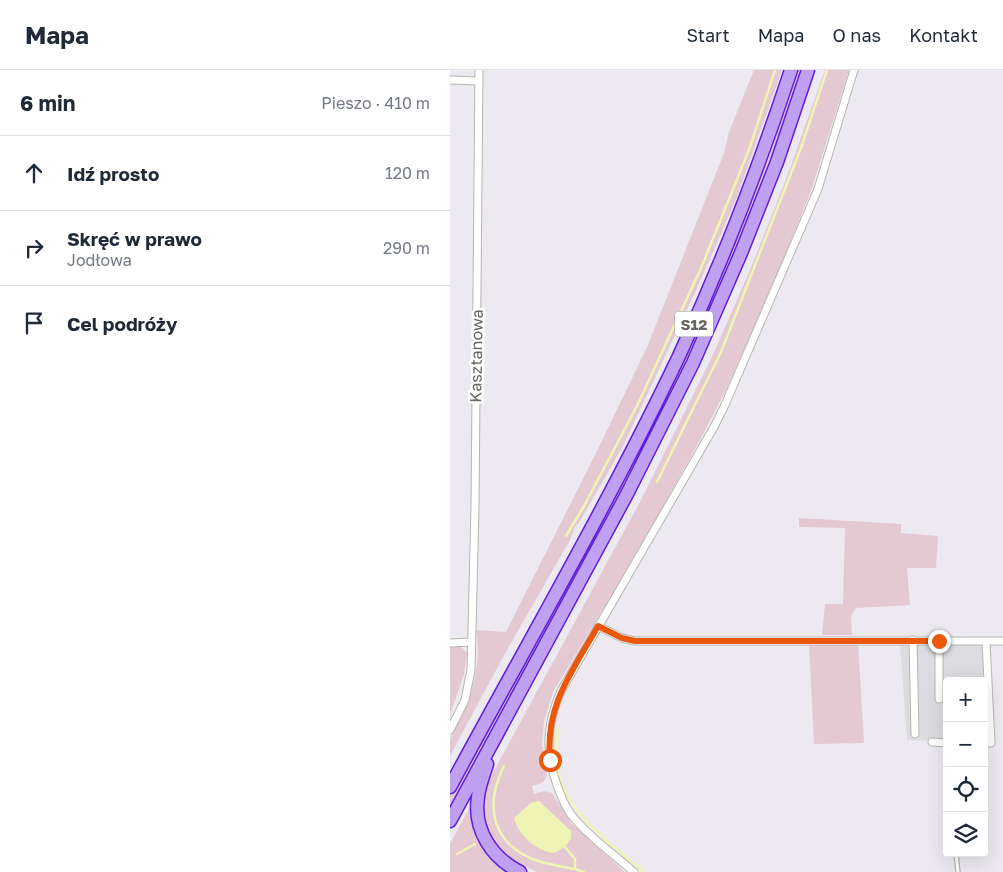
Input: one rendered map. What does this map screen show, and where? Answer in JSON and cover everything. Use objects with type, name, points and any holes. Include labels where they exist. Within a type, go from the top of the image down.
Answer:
[{"type":"highway","name":"S12","points":[[450,785],[597,517],[679,356],[708,292],[742,206],[791,70]]},
{"type":"highway","name":"S12","points":[[450,821],[627,494],[693,364],[741,254],[780,154],[808,70]]},
{"type":"highway","points":[[494,740],[478,796],[478,819],[486,841],[493,852],[501,860],[520,872]]},
{"type":"street","name":"Kasztanowa","points":[[450,730],[468,690],[472,642],[479,70]]},
{"type":"street","points":[[634,872],[573,818],[563,802],[550,760],[548,742],[551,720],[556,703],[598,626],[714,426],[732,390],[818,189],[854,70]]},
{"type":"street","points":[[450,80],[479,81]]},
{"type":"street","points":[[598,626],[622,638],[635,641],[1003,641]]},
{"type":"street","points":[[913,640],[915,734]]},
{"type":"street","points":[[939,641],[939,699]]},
{"type":"street","points":[[986,641],[990,743],[988,743]]},
{"type":"street","points":[[450,643],[472,642]]},
{"type":"street","points":[[932,742],[943,743]]},
{"type":"lane","points":[[956,857],[958,872]]},
{"type":"shaded area","points":[[754,70],[782,70],[735,202],[698,286],[623,446],[575,527],[570,540],[503,657],[450,756],[451,737],[472,690],[478,650],[476,630],[506,632],[599,447],[648,345],[724,153],[729,132]]},
{"type":"shaded area","points":[[797,70],[802,70],[764,183],[715,305],[655,431],[450,810],[450,797],[649,429]]},
{"type":"shaded area","points":[[825,70],[849,70],[812,188],[786,254],[727,388],[639,550],[553,692],[544,721],[542,744],[547,774],[543,781],[532,786],[534,794],[544,791],[552,793],[571,823],[625,872],[537,872],[510,859],[488,833],[483,804],[489,780],[641,500],[712,357],[750,270],[785,182]]},
{"type":"shaded area","points":[[799,518],[901,524],[901,533],[938,536],[936,568],[907,568],[910,605],[856,608],[851,616],[852,635],[822,635],[825,604],[843,604],[845,528],[799,527]]},
{"type":"shaded area","points":[[809,644],[858,644],[864,743],[814,744]]},
{"type":"shaded area","points":[[900,644],[983,645],[985,677],[943,677],[943,741],[907,740]]},
{"type":"shaded area","points":[[450,647],[461,647],[467,653],[464,674],[450,715]]},
{"type":"shaded area","points":[[473,801],[472,810],[510,872],[450,872],[450,844]]},
{"type":"shaded area","points":[[539,801],[571,831],[571,838],[565,847],[554,853],[535,846],[516,825],[514,818],[531,803]]},
{"type":"waterway","points":[[566,536],[637,406],[702,266],[750,147],[775,70]]},
{"type":"waterway","points":[[657,482],[721,352],[801,148],[827,70]]},
{"type":"waterway","points":[[558,728],[557,765],[563,786],[570,800],[605,840],[644,872]]},
{"type":"waterway","points":[[504,766],[494,797],[494,811],[497,824],[503,836],[512,847],[525,855],[541,862],[575,869]]},
{"type":"waterway","points":[[457,854],[475,844]]},
{"type":"waterway","points":[[565,847],[575,859],[575,869],[584,872]]},
{"type":"route","points":[[550,760],[548,742],[556,703],[598,626],[622,638],[635,641],[939,641]]}]
